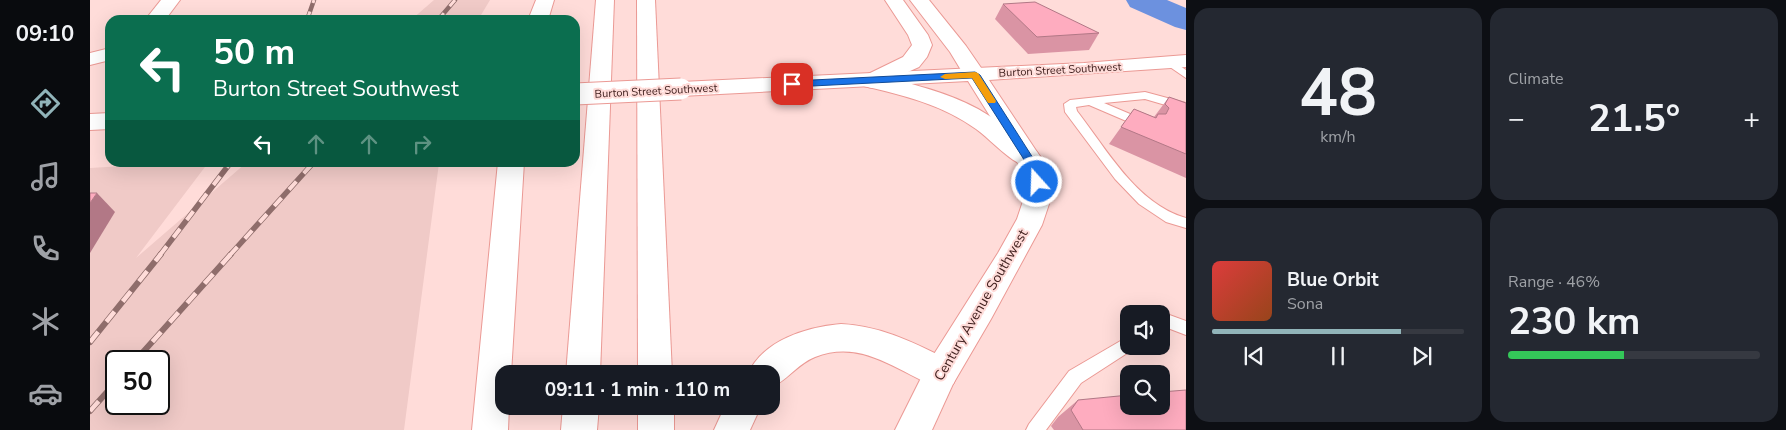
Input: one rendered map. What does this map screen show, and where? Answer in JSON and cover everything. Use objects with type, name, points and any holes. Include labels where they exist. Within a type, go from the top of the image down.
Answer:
[{"type":"main road","points":[[159,15],[170,0]]},
{"type":"main road","points":[[540,15],[545,0]]},
{"type":"main road","points":[[584,365],[605,0]]},
{"type":"main road","points":[[646,0],[655,365]]},
{"type":"main road","points":[[648,37],[664,17],[664,0]]},
{"type":"main road","points":[[872,80],[911,62],[922,45],[918,35],[894,0]]},
{"type":"main road","name":"Century Avenue Southwest","points":[[913,430],[941,373],[1000,277],[1033,213],[1038,192],[1034,170],[1028,158],[959,50],[919,0]]},
{"type":"main road","points":[[90,59],[105,55]]},
{"type":"main road","name":"Burton Street Southwest","points":[[580,94],[1181,66]]},
{"type":"main road","points":[[872,80],[922,94],[956,108],[980,121],[1028,158]]},
{"type":"main road","points":[[90,122],[105,121]]},
{"type":"main road","points":[[490,430],[511,167]]},
{"type":"main road","points":[[775,365],[790,351],[808,343],[838,338],[872,342],[892,347],[941,373]]},
{"type":"main road","points":[[579,430],[580,415]]},
{"type":"main road","points":[[656,415],[656,430]]},
{"type":"main road","points":[[732,430],[739,415]]},
{"type":"lane","points":[[1186,107],[1145,95],[1087,100],[1070,104],[1071,112],[1135,192],[1154,211],[1174,221],[1186,223]]},
{"type":"lane","points":[[1087,100],[1148,126]]},
{"type":"lane","points":[[1170,322],[1186,328]]},
{"type":"lane","points":[[1035,430],[1076,377],[1120,349]]},
{"type":"shaded area","points":[[434,0],[490,0],[481,15],[417,15]]},
{"type":"shaded area","points":[[205,167],[136,258],[241,167],[438,167],[404,430],[90,430],[90,168]]},
{"type":"building","points":[[1035,2],[1099,33],[1037,37],[1003,4]]},
{"type":"building","points":[[1169,97],[1186,103],[1186,154],[1121,127],[1134,109],[1156,118],[1158,114],[1166,114],[1169,108],[1165,104]]},
{"type":"building","points":[[90,193],[97,193],[90,203]]},
{"type":"building","points":[[1186,390],[1186,430],[1083,430],[1071,410],[1078,400],[1120,396],[1120,415],[1170,415],[1170,391]]},
{"type":"waterway","points":[[1141,0],[1186,20]]},
{"type":"railway","points":[[309,15],[314,0]]},
{"type":"railway","points":[[442,15],[455,0]]},
{"type":"railway","points":[[160,255],[227,167]]},
{"type":"railway","points":[[230,255],[309,167]]},
{"type":"railway","points":[[90,342],[161,254]]},
{"type":"railway","points":[[145,350],[231,254]]},
{"type":"railway","points":[[90,411],[105,394]]},
{"type":"slow traffic","points":[[945,77],[975,75],[991,101]]},
{"type":"route","points":[[792,84],[975,75],[1028,158],[1037,182]]}]
